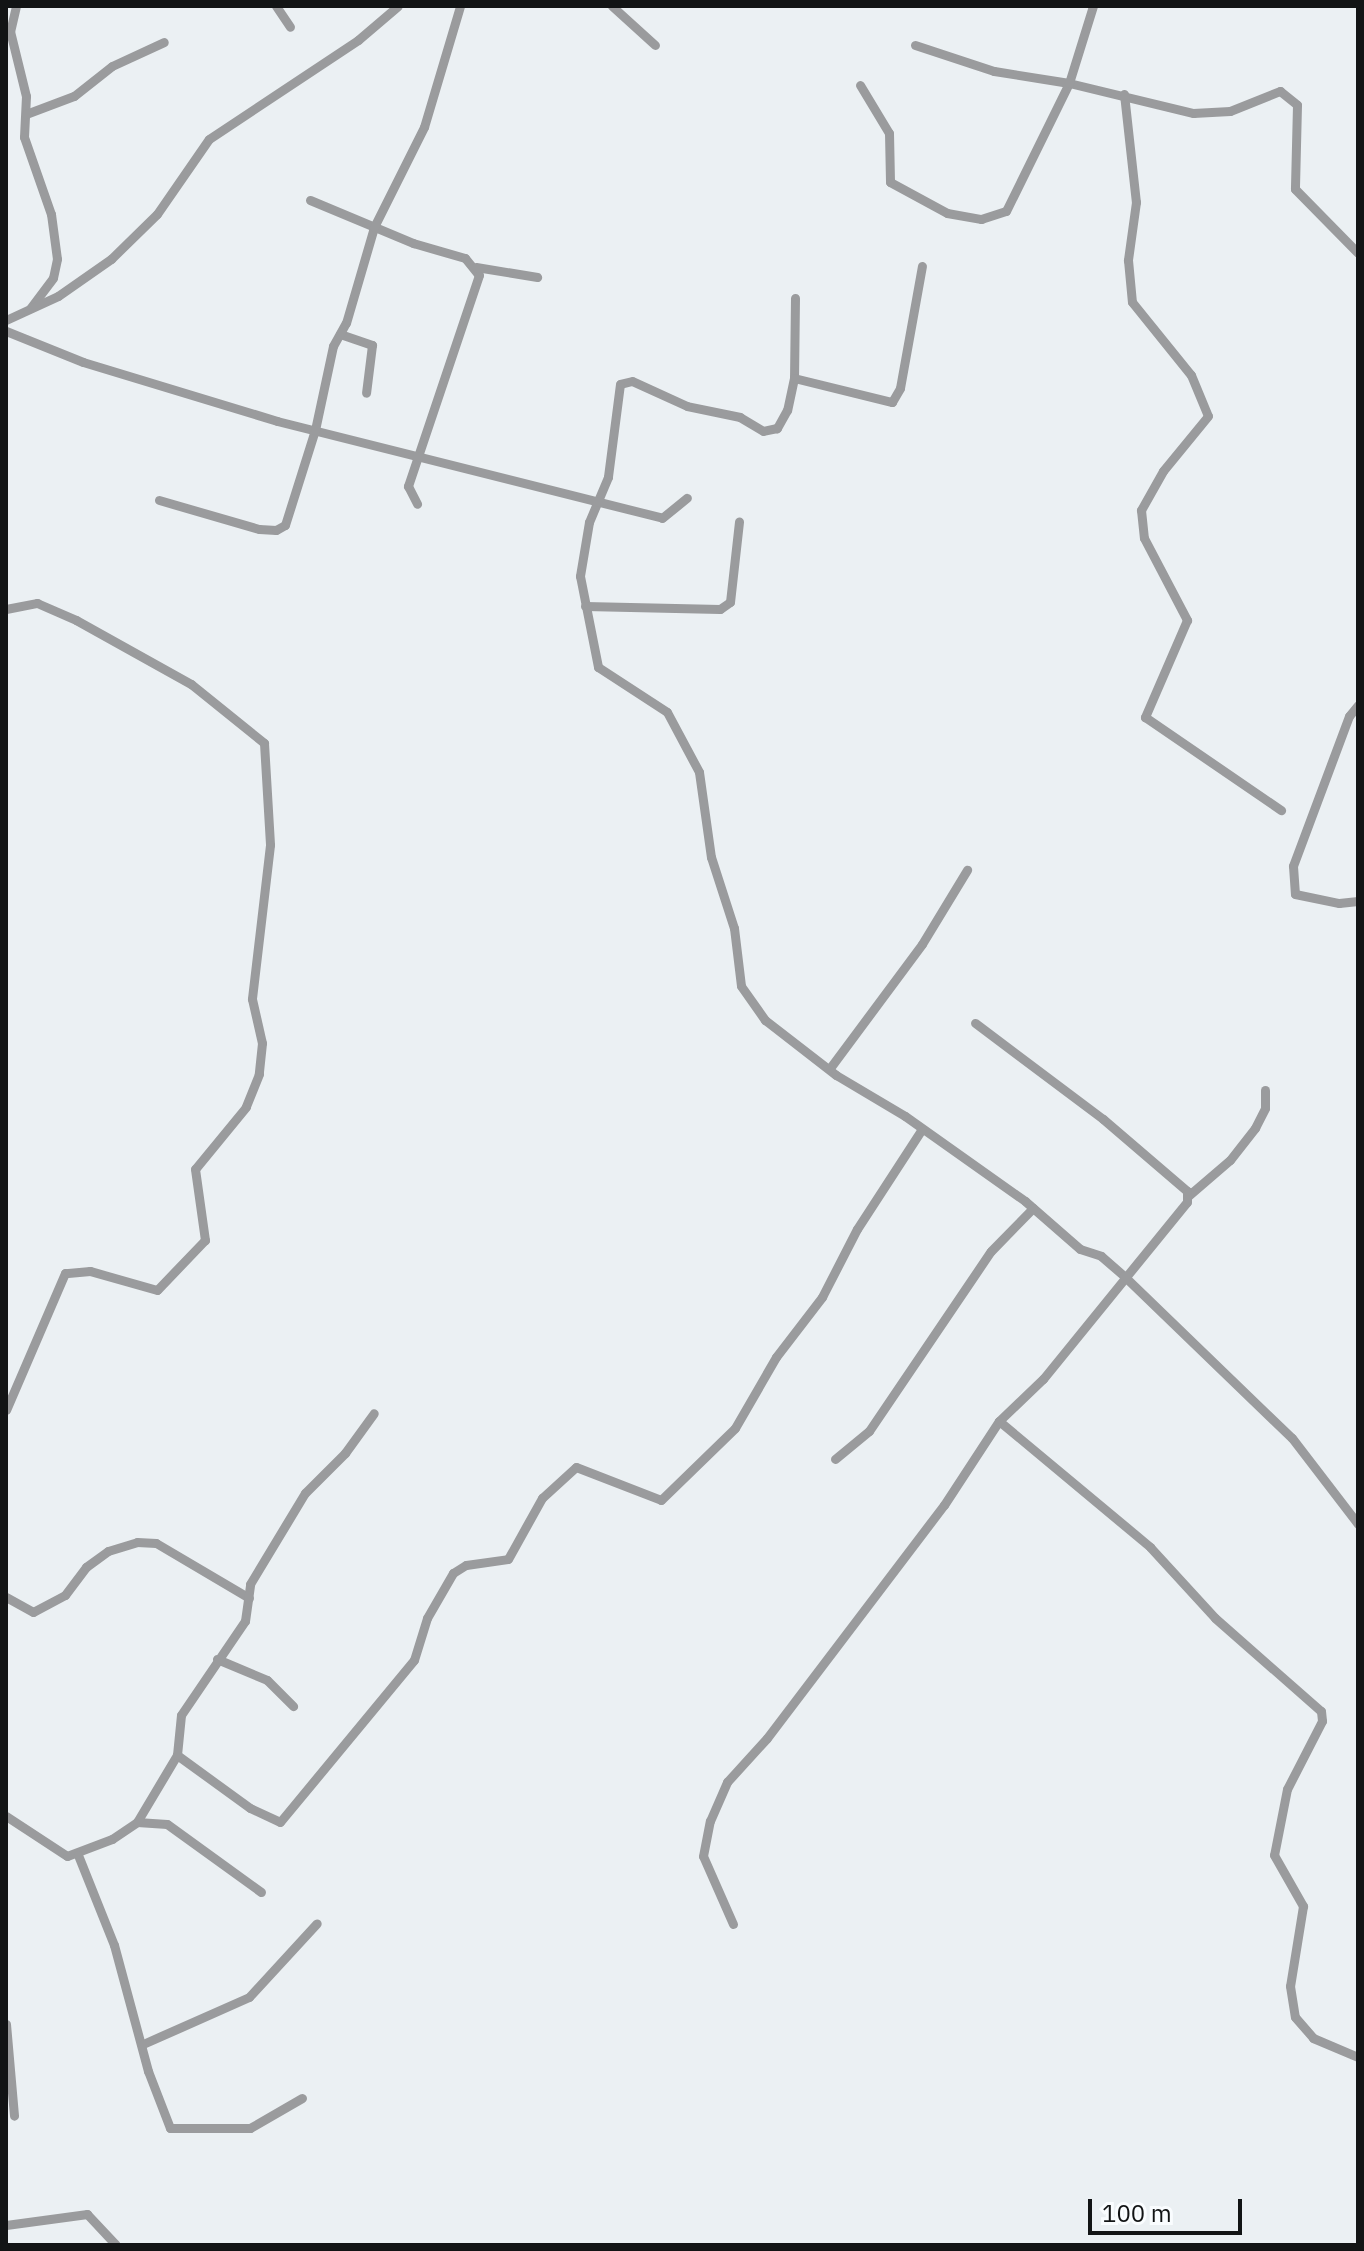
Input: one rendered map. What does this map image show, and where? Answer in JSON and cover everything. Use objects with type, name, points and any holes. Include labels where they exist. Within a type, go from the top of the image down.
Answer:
[{"type":"street","points":[[16,6],[10,31],[26,114],[24,137],[51,214],[57,259],[53,278],[28,310]]},
{"type":"street","points":[[276,6],[290,27]]},
{"type":"street","points":[[6,320],[86,278],[137,237],[220,129],[358,40],[398,6]]},
{"type":"street","points":[[159,500],[276,530],[291,516],[315,430],[333,346],[340,334],[374,227],[424,127],[460,6]]},
{"type":"street","points":[[612,6],[655,45]]},
{"type":"street","points":[[860,85],[889,133],[890,182],[947,213],[981,219],[1006,211],[1069,83],[1093,6]]},
{"type":"street","points":[[26,114],[74,96],[112,66],[164,42]]},
{"type":"street","points":[[915,45],[994,71],[1124,94],[1193,113],[1230,111],[1280,91],[1297,105],[1295,189],[1358,253]]},
{"type":"street","points":[[1124,94],[1136,202],[1128,260],[1132,302],[1191,375],[1208,416],[1163,471],[1141,510],[1144,538],[1187,620],[1145,717],[1281,810]]},
{"type":"street","points":[[310,200],[374,227],[465,258],[476,267],[537,277]]},
{"type":"street","points":[[794,378],[823,381],[846,394],[892,402],[900,388],[922,266]]},
{"type":"street","points":[[417,504],[408,486],[421,456],[479,275],[476,267]]},
{"type":"street","points":[[795,298],[794,378],[777,428],[763,431],[740,417],[687,406],[632,381],[620,384],[608,477],[596,502],[580,576],[598,667],[667,712],[699,772],[711,857],[734,928],[741,986],[765,1020],[1033,1208],[1080,1249],[1101,1256],[1124,1276],[1292,1438],[1358,1524]]},
{"type":"street","points":[[6,331],[83,362],[315,430],[596,502],[662,518],[687,498]]},
{"type":"street","points":[[340,334],[372,345],[366,393]]},
{"type":"street","points":[[585,606],[720,609],[730,602],[739,522]]},
{"type":"street","points":[[6,609],[37,603],[76,620],[191,684],[264,743],[270,845],[252,999],[262,1043],[259,1074],[246,1107],[195,1169],[205,1240],[157,1290],[90,1271],[65,1273],[6,1410]]},
{"type":"street","points":[[1358,705],[1349,716],[1293,866],[1295,894],[1339,903],[1358,901]]},
{"type":"street","points":[[830,1068],[922,944],[967,870]]},
{"type":"street","points":[[975,1023],[1103,1119],[1188,1196]]},
{"type":"street","points":[[733,1924],[703,1856],[710,1821],[727,1782],[767,1738],[944,1505],[999,1421],[1043,1379],[1124,1276],[1150,1251],[1188,1196],[1230,1160],[1255,1128],[1265,1108],[1265,1090]]},
{"type":"street","points":[[177,1755],[250,1808],[280,1822],[414,1660],[427,1618],[453,1573],[466,1565],[508,1559],[542,1498],[576,1467],[661,1500],[735,1428],[776,1357],[822,1297],[857,1229],[922,1129]]},
{"type":"street","points":[[835,1459],[869,1431],[991,1251],[1033,1208]]},
{"type":"street","points":[[6,1816],[56,1850],[78,1855],[137,1822],[177,1755],[181,1715],[245,1621],[250,1584],[305,1493],[345,1453],[374,1413]]},
{"type":"street","points":[[999,1421],[1150,1547],[1215,1618],[1321,1711],[1322,1721],[1287,1789],[1274,1855],[1303,1906],[1290,1986],[1295,2017],[1313,2038],[1358,2057]]},
{"type":"street","points":[[6,1597],[33,1612],[65,1595],[86,1567],[108,1551],[137,1542],[156,1543],[249,1598]]},
{"type":"street","points":[[217,1659],[267,1680],[293,1706]]},
{"type":"street","points":[[137,1822],[173,1827],[261,1892]]},
{"type":"street","points":[[78,1855],[114,1945],[170,2128],[250,2128],[302,2098]]},
{"type":"street","points":[[143,2044],[249,1997],[317,1923]]},
{"type":"street","points":[[6,2024],[14,2116]]},
{"type":"street","points":[[6,2225],[87,2214],[116,2245]]}]
